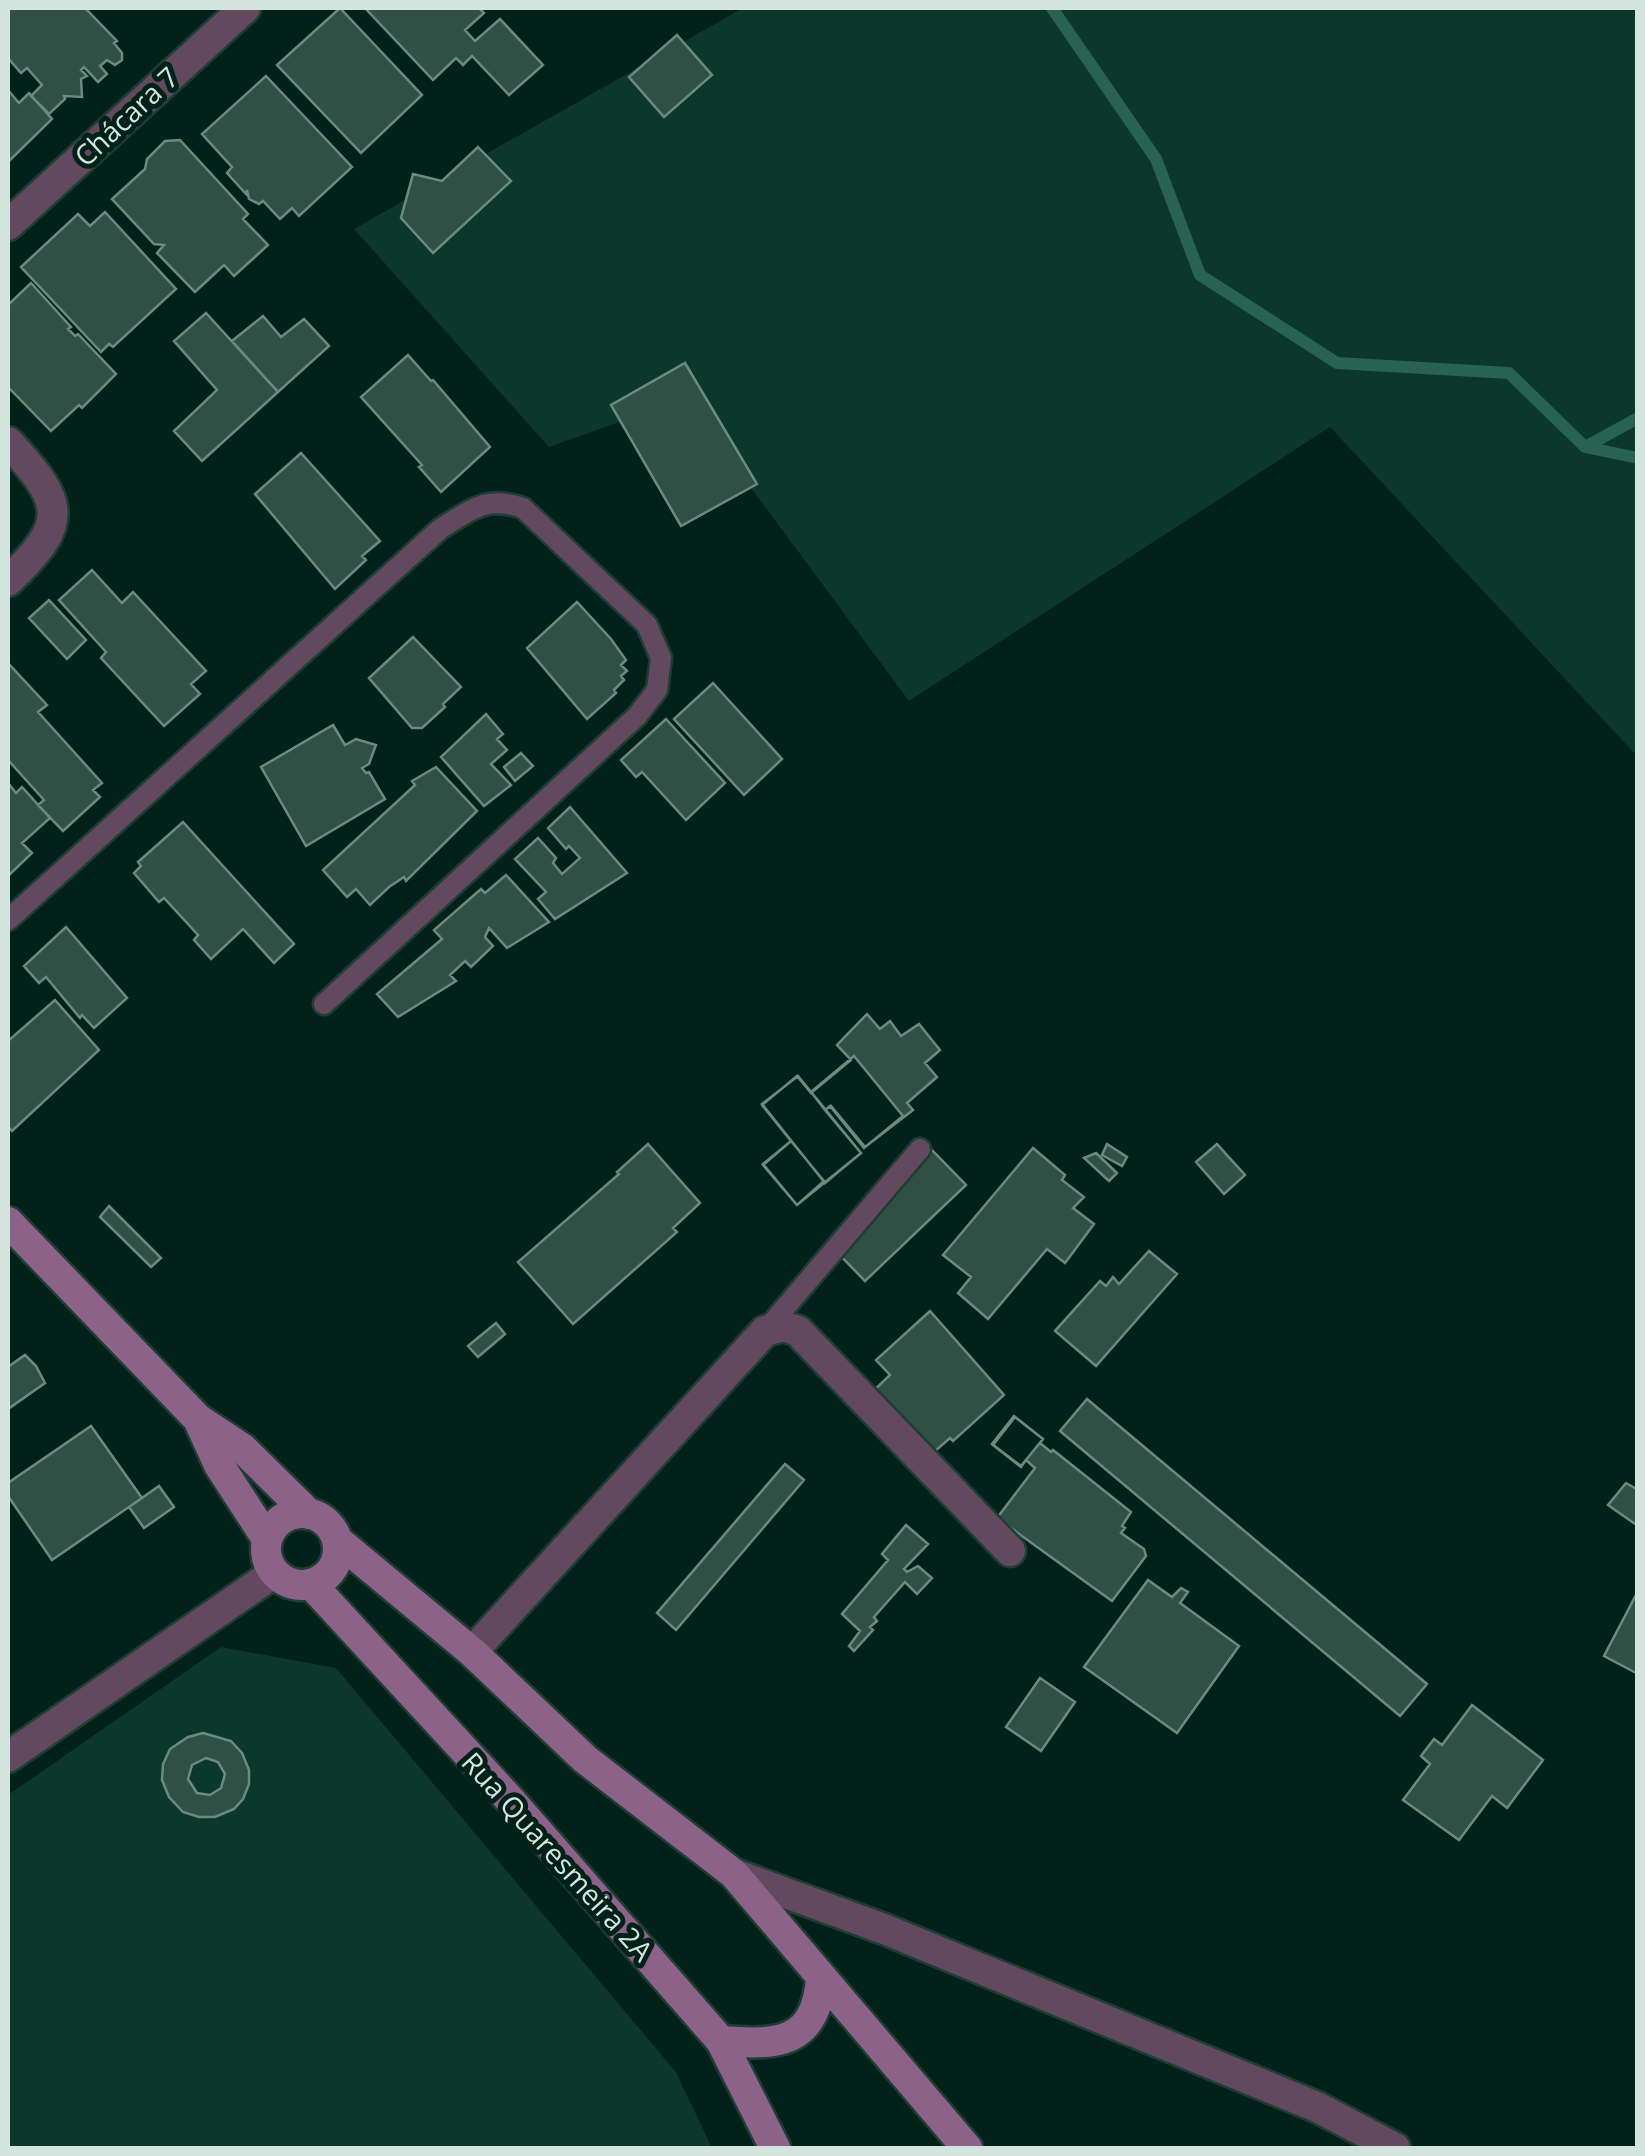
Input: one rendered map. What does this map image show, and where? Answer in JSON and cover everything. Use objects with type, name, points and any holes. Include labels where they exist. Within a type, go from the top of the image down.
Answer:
[{"type":"main road","points":[[8,1222],[198,1419],[242,1448],[309,1514],[322,1519],[337,1540],[472,1652],[585,1759],[734,1874],[967,2148]]},
{"type":"main road","points":[[198,1419],[219,1465],[267,1539]]},
{"type":"main road","points":[[309,1514],[292,1515],[276,1524],[267,1539],[265,1551],[274,1573],[298,1586],[324,1578],[334,1567],[337,1540]]},
{"type":"main road","name":"Rua Quaresmeira 2A","points":[[311,1584],[513,1803],[721,2041],[775,2148]]},
{"type":"main road","points":[[721,2041],[758,2044],[784,2040],[805,2026],[819,2004],[821,1978]]},
{"type":"street","name":"Chácara 7","points":[[8,225],[244,8]]},
{"type":"street","points":[[8,442],[48,491],[54,511],[52,529],[39,551],[8,581]]},
{"type":"street","points":[[472,1652],[765,1331],[783,1326],[798,1331],[1010,1551]]},
{"type":"street","points":[[8,1756],[274,1573]]},
{"type":"street","points":[[734,1874],[884,1929],[1317,2107],[1395,2148]]},
{"type":"lane","points":[[8,920],[440,529],[480,505],[502,500],[523,508],[543,524],[648,625],[661,658],[657,690],[636,716],[324,1004]]},
{"type":"lane","points":[[765,1331],[920,1148]]},
{"type":"green space","points":[[743,8],[1637,8],[1637,756],[1330,427],[909,701],[685,399],[549,447],[354,229]]},
{"type":"green space","points":[[221,1647],[336,1668],[676,2072],[712,2148],[8,2148],[8,1795]]},
{"type":"building","points":[[8,8],[85,8],[117,41],[114,43],[122,60],[115,65],[107,60],[100,66],[107,74],[98,82],[84,67],[81,70],[87,76],[81,79],[82,97],[64,96],[49,114],[31,96],[42,85],[27,68],[21,73],[8,58]]},
{"type":"building","points":[[340,8],[422,95],[361,153],[277,65]]},
{"type":"building","points":[[365,8],[479,8],[484,13],[465,30],[475,41],[500,19],[543,65],[509,95],[472,56],[463,65],[456,58],[433,80]]},
{"type":"building","points":[[677,35],[712,75],[664,117],[629,77]]},
{"type":"building","points":[[266,76],[352,167],[299,216],[292,208],[280,219],[263,201],[259,204],[249,199],[247,190],[246,194],[227,173],[232,167],[202,134]]},
{"type":"building","points":[[8,90],[19,103],[29,93],[52,119],[8,162]]},
{"type":"building","points":[[180,140],[248,214],[243,219],[268,245],[234,276],[224,265],[195,292],[157,253],[164,245],[154,244],[112,199],[145,169],[147,159],[165,141]]},
{"type":"building","points":[[478,147],[511,181],[433,253],[401,218],[413,174],[442,181]]},
{"type":"building","points":[[105,212],[176,289],[113,347],[109,344],[101,352],[21,267],[78,214],[90,226]]},
{"type":"building","points":[[31,283],[71,327],[68,329],[75,336],[78,334],[116,374],[82,408],[79,405],[51,431],[8,387],[8,305]]},
{"type":"building","points":[[206,313],[278,392],[202,461],[174,431],[217,390],[174,341]]},
{"type":"building","points":[[263,316],[281,337],[304,319],[329,346],[278,392],[232,341]]},
{"type":"building","points":[[408,355],[490,447],[441,492],[361,397]]},
{"type":"building","points":[[685,363],[757,484],[681,526],[611,405]]},
{"type":"building","points":[[301,453],[380,541],[335,589],[255,494]]},
{"type":"building","points":[[92,570],[122,603],[133,592],[206,671],[191,684],[200,694],[164,726],[101,658],[106,652],[59,600]]},
{"type":"building","points":[[49,600],[86,640],[67,659],[29,618]]},
{"type":"building","points":[[577,602],[611,639],[626,660],[621,665],[627,671],[614,690],[616,693],[587,719],[527,648]]},
{"type":"building","points":[[413,637],[461,687],[422,728],[412,728],[369,678]]},
{"type":"building","points":[[8,663],[47,705],[38,712],[102,783],[93,790],[100,797],[63,831],[38,805],[44,800],[8,760]]},
{"type":"building","points":[[713,683],[782,759],[744,795],[674,719]]},
{"type":"building","points":[[486,714],[503,734],[497,739],[507,750],[491,764],[511,785],[484,806],[441,757]]},
{"type":"building","points":[[666,719],[725,783],[686,820],[642,772],[636,777],[621,760]]},
{"type":"building","points":[[333,725],[345,745],[356,739],[376,745],[369,764],[362,768],[369,772],[385,799],[306,846],[261,767]]},
{"type":"building","points":[[521,753],[533,766],[515,781],[504,767]]},
{"type":"building","points":[[436,767],[477,811],[406,881],[404,877],[370,905],[356,889],[347,897],[323,870],[415,785],[412,781]]},
{"type":"building","points":[[8,783],[16,793],[22,787],[50,818],[22,843],[32,853],[8,876]]},
{"type":"building","points":[[570,807],[627,873],[555,919],[538,899],[546,892],[515,859],[538,838],[556,858],[553,863],[562,874],[580,858],[569,846],[566,849],[548,828]]},
{"type":"building","points":[[183,822],[294,944],[274,963],[243,929],[211,959],[194,940],[198,935],[164,898],[159,902],[134,873],[141,866],[138,862]]},
{"type":"building","points":[[506,875],[549,922],[507,948],[489,928],[485,937],[493,946],[471,967],[465,961],[450,975],[456,981],[398,1017],[377,994],[442,939],[434,930],[481,889],[485,893]]},
{"type":"building","points":[[66,927],[127,998],[94,1028],[82,1015],[80,1018],[46,977],[39,983],[24,966]]},
{"type":"building","points":[[55,1000],[99,1050],[12,1131],[8,1127],[8,1041]]},
{"type":"building","points":[[867,1014],[880,1029],[890,1021],[901,1036],[919,1024],[940,1050],[925,1063],[937,1077],[907,1103],[913,1110],[865,1147],[831,1106],[825,1110],[861,1153],[797,1205],[763,1165],[791,1141],[762,1105],[797,1076],[811,1093],[851,1060],[837,1045]]},
{"type":"building","points":[[854,1056],[903,1116],[864,1148],[830,1106],[825,1110],[811,1092]]},
{"type":"building","points":[[798,1076],[861,1153],[825,1183],[762,1104]]},
{"type":"building","points":[[791,1141],[824,1181],[797,1205],[763,1164]]},
{"type":"building","points":[[648,1144],[700,1203],[673,1228],[677,1232],[573,1324],[518,1262]]},
{"type":"building","points":[[1107,1144],[1127,1157],[1122,1166],[1102,1155]]},
{"type":"building","points":[[1217,1144],[1245,1175],[1224,1194],[1196,1162]]},
{"type":"building","points":[[1033,1148],[1084,1197],[1073,1208],[1094,1224],[1065,1263],[1047,1249],[988,1319],[958,1293],[971,1277],[943,1255]]},
{"type":"building","points":[[932,1150],[966,1185],[865,1281],[831,1246]]},
{"type":"building","points":[[1096,1153],[1117,1173],[1109,1181],[1084,1158]]},
{"type":"building","points":[[109,1206],[161,1258],[151,1267],[100,1217]]},
{"type":"building","points":[[1149,1251],[1177,1274],[1096,1366],[1055,1331],[1100,1281],[1106,1286],[1113,1277],[1119,1284]]},
{"type":"building","points":[[930,1311],[1004,1395],[953,1441],[950,1438],[926,1459],[869,1395],[890,1375],[876,1360]]},
{"type":"building","points":[[496,1323],[505,1334],[478,1357],[468,1346]]},
{"type":"building","points":[[25,1355],[45,1383],[8,1409],[8,1367]]},
{"type":"building","points":[[1087,1399],[1427,1684],[1400,1716],[1060,1431]]},
{"type":"building","points":[[1014,1416],[1043,1439],[1021,1466],[992,1444]]},
{"type":"building","points":[[1015,1417],[1043,1439],[1040,1443],[1131,1512],[1121,1533],[1144,1549],[1146,1556],[1112,1601],[997,1518],[1035,1468],[1026,1460],[1021,1467],[993,1445]]},
{"type":"building","points":[[91,1426],[142,1498],[52,1560],[8,1496],[8,1483]]},
{"type":"building","points":[[785,1464],[804,1480],[676,1630],[657,1613]]},
{"type":"building","points":[[1626,1483],[1638,1490],[1638,1526],[1608,1505]]},
{"type":"building","points":[[159,1486],[174,1507],[144,1528],[129,1507]]},
{"type":"building","points":[[906,1525],[928,1544],[904,1569],[907,1572],[918,1566],[932,1578],[917,1594],[905,1582],[874,1617],[877,1621],[870,1627],[873,1630],[854,1651],[849,1646],[860,1631],[842,1614],[888,1560],[882,1554]]},
{"type":"building","points":[[1148,1580],[1172,1597],[1181,1588],[1188,1592],[1180,1603],[1239,1646],[1177,1733],[1084,1667]]},
{"type":"building","points":[[1638,1593],[1638,1674],[1604,1656]]},
{"type":"building","points":[[1040,1678],[1075,1702],[1041,1751],[1006,1727]]},
{"type":"building","points":[[1472,1705],[1543,1760],[1507,1808],[1492,1796],[1459,1840],[1403,1800],[1430,1764],[1421,1756],[1434,1739],[1442,1745]]},
{"type":"building","points":[[203,1733],[231,1741],[242,1753],[249,1770],[249,1784],[234,1809],[215,1817],[199,1817],[183,1812],[169,1797],[162,1780],[163,1764],[170,1749]],"holes":[[[206,1758],[218,1762],[225,1774],[221,1788],[210,1795],[197,1793],[188,1779],[192,1765]]]},
{"type":"waterway","points":[[1052,8],[1156,159],[1200,275],[1337,363],[1509,373],[1585,447],[1638,458]]},
{"type":"waterway","points":[[1585,447],[1638,418]]}]
